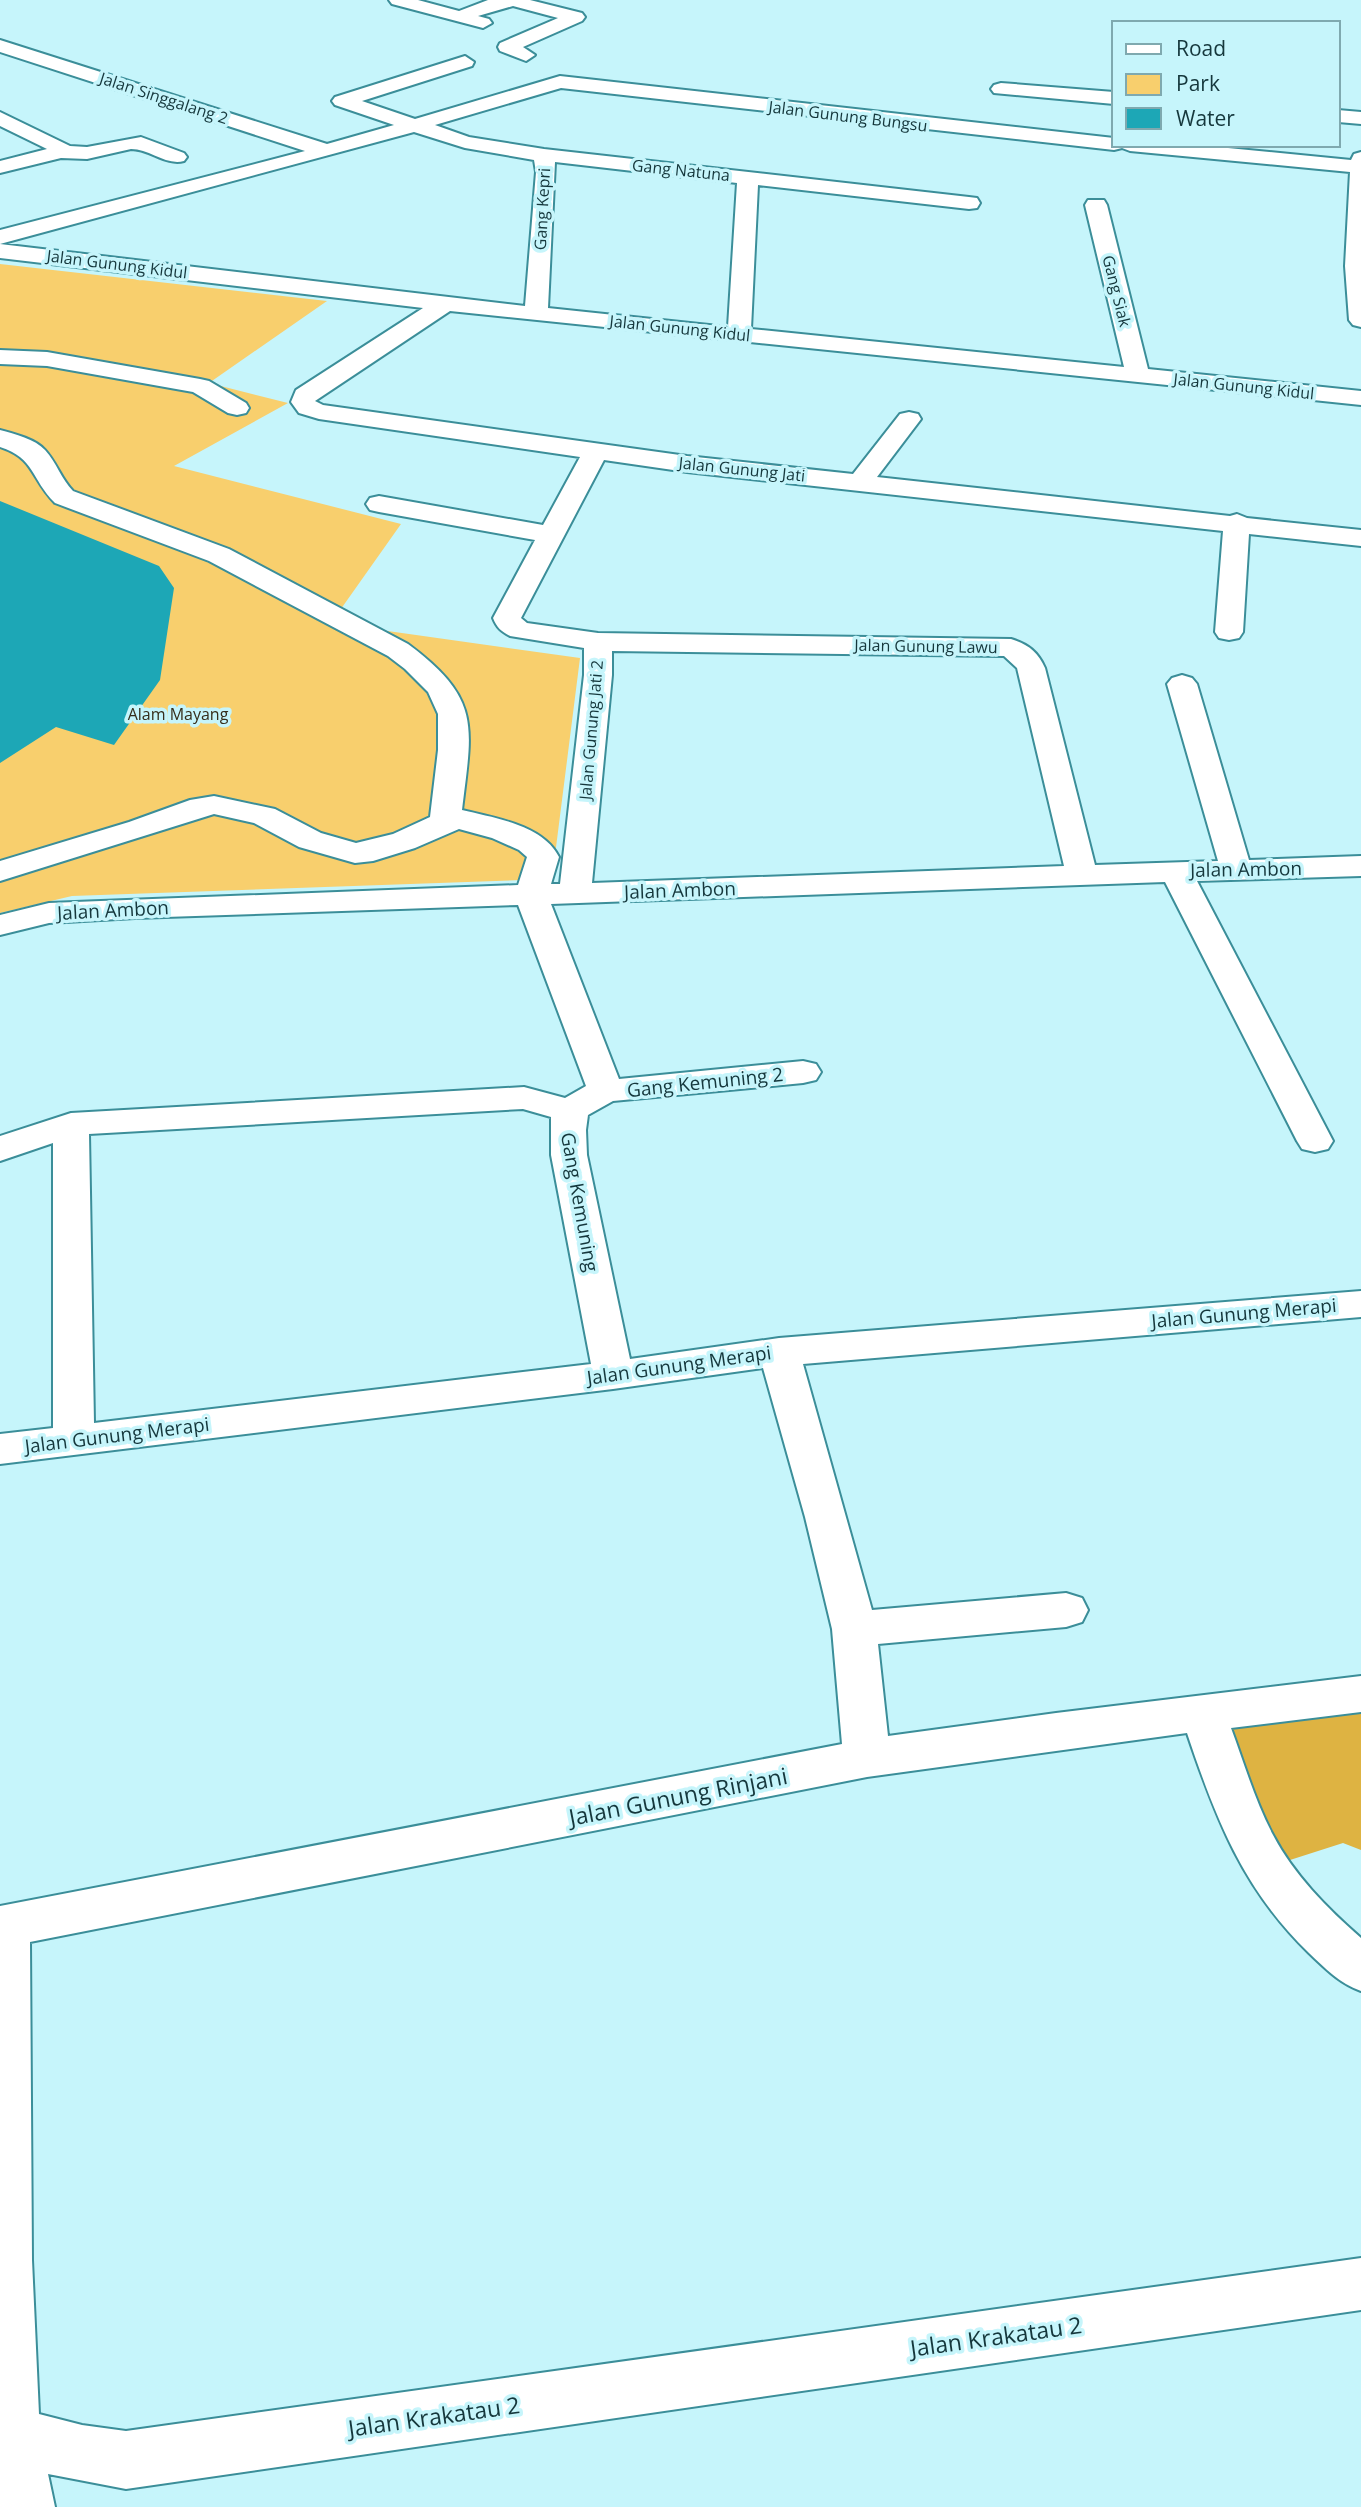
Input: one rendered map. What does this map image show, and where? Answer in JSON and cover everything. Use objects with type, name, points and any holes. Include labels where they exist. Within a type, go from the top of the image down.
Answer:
[{"type":"street","points":[[404,1],[467,14],[503,27],[534,34]]},
{"type":"street","points":[[467,14],[494,4],[513,1],[576,17],[507,47],[526,55]]},
{"type":"street","name":"Jalan Singgalang 2","points":[[0,46],[327,151]]},
{"type":"street","name":"Gang Kepri","points":[[465,62],[342,101],[465,142],[544,155],[546,173],[536,314]]},
{"type":"street","name":"Jalan Gunung Bungsu","points":[[0,237],[327,151],[554,83],[583,84],[953,128],[1112,144]]},
{"type":"street","points":[[1000,89],[1112,98]]},
{"type":"street","points":[[1340,116],[1361,118]]},
{"type":"street","points":[[0,118],[62,149],[61,152]]},
{"type":"street","points":[[0,167],[61,152],[87,153],[141,143],[177,158]]},
{"type":"street","points":[[1154,147],[1360,164],[1356,265],[1361,320]]},
{"type":"street","name":"Gang Natuna","points":[[544,155],[744,177],[748,180],[739,334]]},
{"type":"street","points":[[744,177],[969,203]]},
{"type":"street","name":"Gang Siak","points":[[1096,205],[1138,376]]},
{"type":"street","name":"Jalan Gunung Kidul","points":[[0,251],[536,314],[1361,398]]},
{"type":"street","name":"Jalan Gunung Jati","points":[[446,303],[305,396],[303,402],[307,408],[319,412],[596,451],[1361,538]]},
{"type":"street","points":[[0,357],[47,359],[200,386],[237,408]]},
{"type":"street","points":[[860,482],[909,419]]},
{"type":"street","points":[[0,438],[26,447],[36,455],[52,485],[64,497],[219,555],[398,650],[424,669],[443,692],[454,716],[445,822]]},
{"type":"street","name":"Jalan Gunung Jati 2","points":[[575,894],[596,688],[598,642],[520,630],[510,625],[507,618],[596,451]]},
{"type":"street","points":[[379,504],[552,535]]},
{"type":"street","points":[[1229,632],[1237,522]]},
{"type":"street","name":"Jalan Gunung Lawu","points":[[598,642],[1011,648],[1026,658],[1031,668],[1083,876]]},
{"type":"street","points":[[1182,684],[1236,870]]},
{"type":"street","points":[[0,872],[214,805],[264,816],[310,840],[355,853],[373,851],[404,841],[445,822],[460,819],[512,835],[540,849],[543,857],[531,895],[606,1091]]},
{"type":"street","name":"Jalan Ambon","points":[[0,925],[50,913],[75,911],[1361,866]]},
{"type":"street","points":[[1175,871],[1315,1141]]},
{"type":"street","name":"Gang Kemuning 2","points":[[606,1091],[803,1072]]},
{"type":"street","name":"Gang Kemuning","points":[[606,1091],[589,1098],[570,1111],[566,1125],[569,1155],[613,1375]]},
{"type":"street","points":[[0,1149],[71,1124],[524,1098],[570,1111]]},
{"type":"street","points":[[71,1124],[74,1440]]},
{"type":"street","name":"Jalan Gunung Merapi","points":[[0,1449],[613,1375],[779,1352],[1361,1304]]},
{"type":"street","points":[[779,1352],[826,1517],[854,1629],[867,1758]]},
{"type":"street","points":[[854,1629],[1066,1610]]},
{"type":"street","name":"Jalan Gunung Rinjani","points":[[3,1927],[867,1758],[1056,1731],[1361,1694]]},
{"type":"street","points":[[1203,1713],[1248,1832],[1266,1867],[1295,1904],[1361,1969]]},
{"type":"street","points":[[3,1927],[4,2260],[11,2434],[25,2507]]},
{"type":"street","name":"Jalan Krakatau 2","points":[[11,2434],[96,2458],[126,2460],[1361,2284]]},
{"type":"green space","name":"Alam Mayang","points":[[0,264],[327,301],[209,383],[288,403],[174,466],[401,524],[331,623],[580,658],[552,879],[72,896],[0,913]]},
{"type":"shaded area","points":[[1361,1703],[1361,1850],[1343,1843],[1290,1860],[1273,1848],[1233,1772],[1229,1720]]},
{"type":"water","points":[[0,501],[159,566],[174,588],[160,680],[114,745],[56,727],[0,763]]}]
